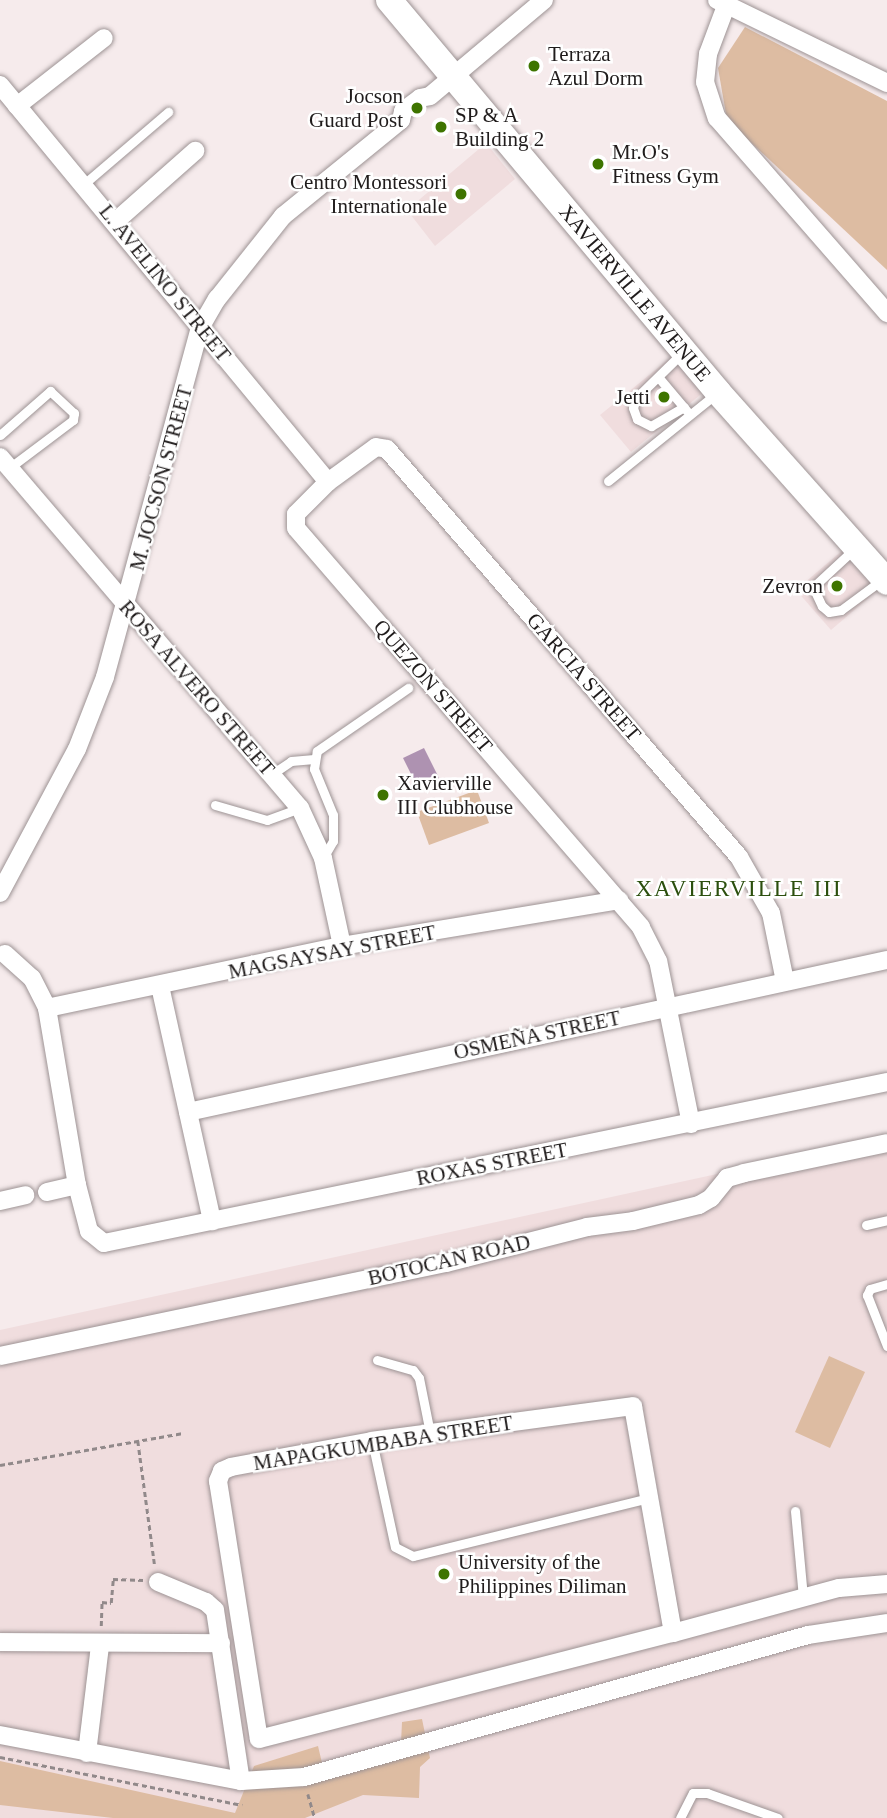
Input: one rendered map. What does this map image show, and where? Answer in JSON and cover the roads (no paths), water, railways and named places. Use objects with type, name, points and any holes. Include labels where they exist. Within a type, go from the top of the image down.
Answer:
[{"type":"main road","name":"XAVIERVILLE AVENUE","points":[[389,0],[718,392],[885,580]]},
{"type":"street","name":"M. JOCSON STREET","points":[[0,893],[77,749],[126,609],[200,328],[283,216],[401,120],[403,111],[420,98],[430,96],[453,78],[544,0]]},
{"type":"street","points":[[887,83],[725,2],[708,54],[705,82],[717,118],[887,313]]},
{"type":"street","points":[[17,106],[104,37]]},
{"type":"street","name":"L. AVELINO STREET","points":[[0,85],[116,221],[200,328],[328,482]]},
{"type":"street","points":[[116,221],[195,151]]},
{"type":"street","name":"GARCIA STREET","points":[[328,482],[376,447],[387,449],[739,857],[771,913],[785,981]]},
{"type":"street","name":"ROSA ALVERO STREET","points":[[5,463],[126,609],[300,808],[323,858],[342,946]]},
{"type":"street","name":"QUEZON STREET","points":[[328,482],[296,514],[296,528],[641,927],[657,961],[691,1124]]},
{"type":"street","name":"MAGSAYSAY STREET","points":[[47,1008],[342,946],[619,900]]},
{"type":"street","points":[[5,954],[32,978],[47,1008],[77,1185],[47,1192]]},
{"type":"street","name":"OSMEÑA STREET","points":[[188,1112],[887,960]]},
{"type":"street","points":[[160,986],[212,1221]]},
{"type":"street","name":"ROXAS STREET","points":[[77,1185],[89,1231],[97,1241],[110,1243],[887,1082]]},
{"type":"street","name":"BOTOCAN ROAD","points":[[0,1356],[446,1263],[587,1227],[633,1221],[699,1205],[727,1178],[887,1143]]},
{"type":"street","points":[[0,1201],[25,1195]]},
{"type":"street","name":"MAPAGKUMBABA STREET","points":[[673,1633],[633,1406],[372,1441],[231,1467],[222,1471],[219,1481],[259,1739],[673,1633],[839,1588],[887,1584]]},
{"type":"street","points":[[158,1582],[211,1604],[221,1643],[241,1781]]},
{"type":"street","points":[[0,1735],[241,1781],[304,1777],[808,1635],[887,1623]]},
{"type":"street","points":[[0,1642],[100,1646],[221,1643]]},
{"type":"street","points":[[86,1753],[100,1646]]},
{"type":"lane","points":[[84,184],[168,112]]},
{"type":"lane","points":[[685,350],[636,398],[633,408],[637,419],[656,424],[687,411],[718,392]]},
{"type":"lane","points":[[659,378],[687,411]]},
{"type":"lane","points":[[0,435],[50,391],[74,413],[73,420],[5,463]]},
{"type":"lane","points":[[608,481],[687,411]]},
{"type":"lane","points":[[855,549],[813,587],[822,606],[829,612],[841,610],[885,580]]},
{"type":"lane","points":[[323,858],[333,841],[333,815],[314,759],[317,751],[408,688]]},
{"type":"lane","points":[[272,774],[291,761],[314,759]]},
{"type":"lane","points":[[215,805],[267,820],[300,808]]},
{"type":"lane","points":[[866,1225],[887,1220]]},
{"type":"lane","points":[[887,1284],[870,1289],[867,1295],[887,1346]]},
{"type":"lane","points":[[377,1360],[413,1370],[419,1378],[430,1433]]},
{"type":"lane","points":[[372,1441],[395,1546],[413,1556],[649,1498]]},
{"type":"lane","points":[[794,1511],[803,1598]]},
{"type":"lane","points":[[680,1818],[693,1793],[707,1793],[778,1818]]},
{"type":"place","name":"Terraza Azul Dorm","points":[[534,66]]},
{"type":"place","name":"Jocson Guard Post","points":[[417,108]]},
{"type":"place","name":"SP & A Building 2","points":[[441,127]]},
{"type":"place","name":"Mr.O's Fitness Gym","points":[[598,164]]},
{"type":"place","name":"Centro Montessori Internationale","points":[[461,194]]},
{"type":"place","name":"Jetti","points":[[664,397]]},
{"type":"place","name":"Zevron","points":[[837,586]]},
{"type":"place","name":"Xavierville III Clubhouse","points":[[383,795]]},
{"type":"place","name":"University of the Philippines Diliman","points":[[444,1574]]},
{"type":"district","name":"XAVIERVILLE III","points":[[739,889]]}]
